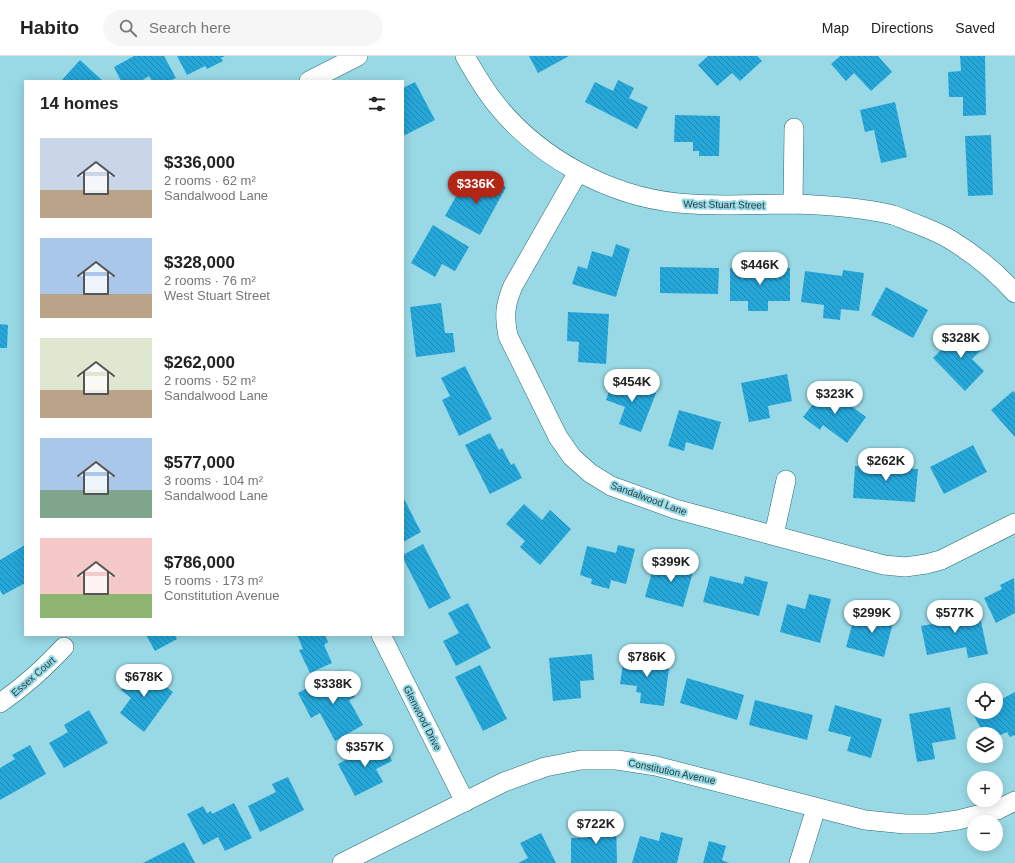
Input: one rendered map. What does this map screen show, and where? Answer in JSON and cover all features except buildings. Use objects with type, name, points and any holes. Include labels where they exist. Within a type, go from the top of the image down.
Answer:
[{"type":"street","points":[[311,80],[358,56]]},
{"type":"street","name":"West Stuart Street","points":[[464,56],[477,78],[496,104],[521,131],[547,152],[578,172],[606,184],[640,196],[677,203],[710,205],[793,204],[834,206],[866,209],[895,216],[952,240],[1012,283]]},
{"type":"street","points":[[793,204],[794,128]]},
{"type":"street","name":"Sandalwood Lane","points":[[578,172],[513,286],[507,302],[505,319],[508,336],[558,437],[572,457],[590,473],[611,486],[675,509],[884,565],[905,566],[926,564],[942,560],[1015,523]]},
{"type":"street","points":[[774,535],[786,480]]},
{"type":"street","name":"Glenwood Drive","points":[[382,636],[465,802]]},
{"type":"street","name":"Essex Court","points":[[0,703],[23,687],[43,670],[64,647]]},
{"type":"street","name":"Constitution Avenue","points":[[342,863],[504,782],[545,767],[581,760],[617,760],[656,766],[865,820],[905,824],[929,824],[958,820],[997,810],[1015,801]]},
{"type":"street","points":[[799,863],[816,808]]}]
